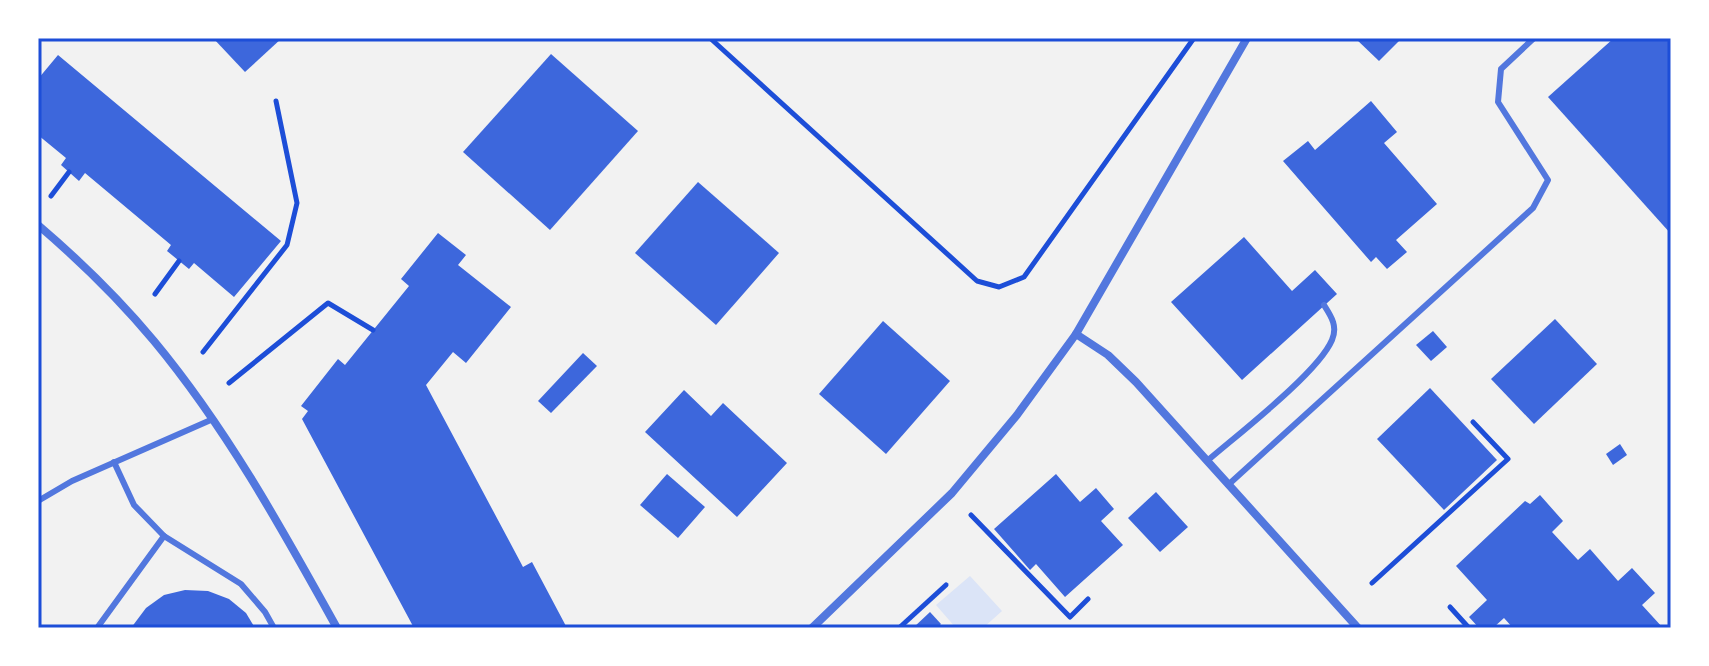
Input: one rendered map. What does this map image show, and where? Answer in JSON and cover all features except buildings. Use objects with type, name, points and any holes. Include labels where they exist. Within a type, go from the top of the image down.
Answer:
[{"type":"street","points":[[812,628],[952,493],[1017,415],[1076,334],[1247,38]]},
{"type":"street","points":[[38,225],[81,262],[153,340],[213,419],[273,514],[337,628]]},
{"type":"street","points":[[1076,334],[1108,355],[1136,382],[1358,628]]},
{"type":"lane","points":[[1228,485],[1533,208],[1548,180],[1498,102],[1501,69],[1534,38]]},
{"type":"lane","points":[[1207,461],[1310,369],[1326,349],[1333,337],[1334,321],[1324,305]]},
{"type":"lane","points":[[38,501],[72,481],[213,419]]},
{"type":"lane","points":[[114,462],[134,505],[164,536],[241,584],[265,612],[274,628]]},
{"type":"lane","points":[[97,628],[164,536]]},
{"type":"path","points":[[710,38],[977,281],[999,287],[1024,277],[1194,38]]},
{"type":"path","points":[[203,352],[287,245],[293,229],[297,203],[276,101]]},
{"type":"path","points":[[51,196],[69,172]]},
{"type":"path","points":[[155,294],[179,261]]},
{"type":"path","points":[[229,383],[328,303],[373,330]]},
{"type":"path","points":[[1372,583],[1508,459],[1473,422]]},
{"type":"path","points":[[971,515],[1070,617],[1088,599]]},
{"type":"path","points":[[899,628],[946,585]]},
{"type":"path","points":[[1450,607],[1469,628]]},
{"type":"shaded area","points":[[970,576],[1002,611],[983,628],[956,628],[936,605]]}]
